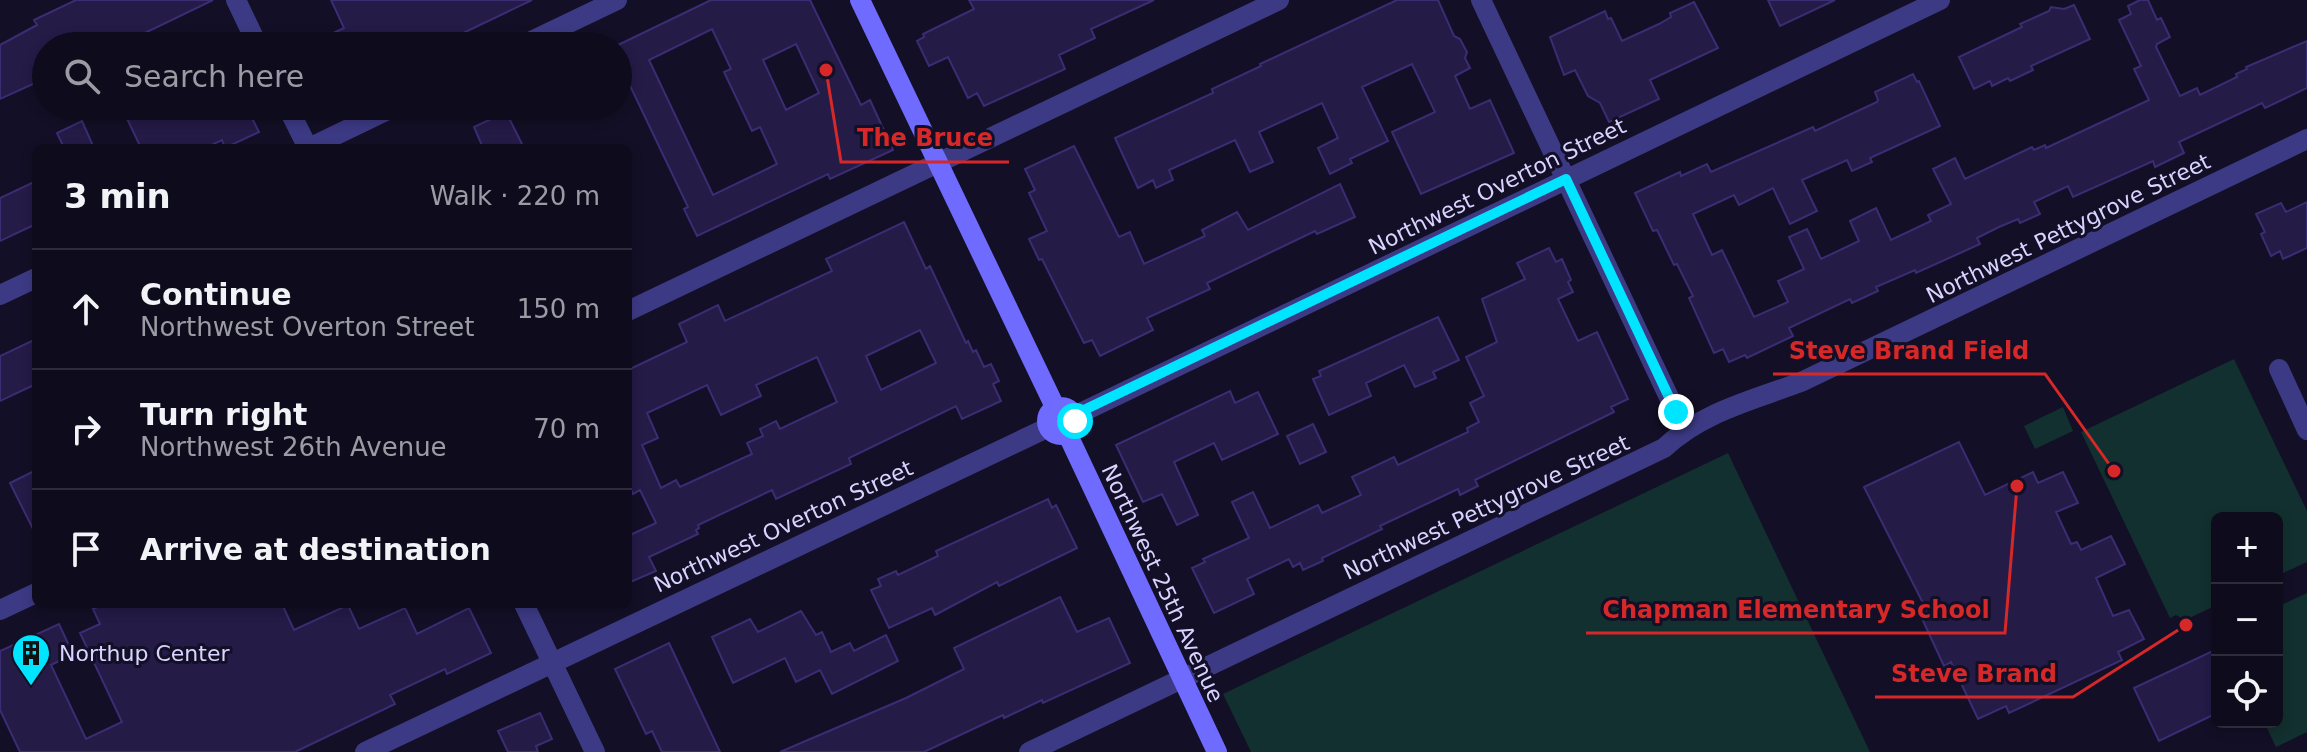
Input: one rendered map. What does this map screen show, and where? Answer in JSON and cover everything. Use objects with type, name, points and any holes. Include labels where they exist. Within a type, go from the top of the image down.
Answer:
[{"type":"street","points":[[236,0],[251,32]]},
{"type":"street","points":[[550,32],[617,0]]},
{"type":"street","name":"Northwest 25th Avenue","points":[[860,0],[1217,752]]},
{"type":"street","points":[[632,309],[1279,0]]},
{"type":"street","points":[[1481,0],[1684,429]]},
{"type":"street","name":"Northwest Overton Street","points":[[365,752],[1940,0]]},
{"type":"street","points":[[294,120],[306,144]]},
{"type":"street","points":[[316,144],[367,120]]},
{"type":"street","name":"Northwest Pettygrove Street","points":[[1029,752],[1664,448],[1684,429],[1734,405],[1828,370],[2307,139]]},
{"type":"street","points":[[0,295],[32,280]]},
{"type":"street","points":[[2279,369],[2307,430]]},
{"type":"street","points":[[0,610],[32,595]]},
{"type":"street","points":[[526,608],[595,752]]},
{"type":"green space","points":[[2234,359],[2307,511],[2307,562],[2283,573],[2283,512],[2211,512],[2211,608],[2185,620],[2176,615],[2170,618],[2081,432]]},
{"type":"green space","points":[[2063,407],[2073,431],[2035,449],[2024,426]]},
{"type":"green space","points":[[1728,453],[1870,752],[1251,752],[1223,694]]},
{"type":"green space","points":[[2307,593],[2307,732],[2276,747],[2267,728],[2283,728],[2283,604]]},
{"type":"building","points":[[76,0],[213,0],[147,32],[32,32],[32,84],[0,99],[0,45],[37,25],[34,20]]},
{"type":"building","points":[[331,0],[532,0],[465,32],[336,32],[344,28]]},
{"type":"building","points":[[711,0],[810,0],[861,105],[870,100],[893,150],[830,179],[828,174],[697,236],[684,209],[688,207],[632,90],[632,38]],"holes":[[[712,29],[731,69],[724,72],[752,131],[760,127],[777,164],[713,195],[649,60]],[[796,44],[819,93],[786,110],[763,60]]]},
{"type":"building","points":[[969,0],[1154,0],[1091,29],[1095,38],[1059,55],[1065,69],[984,106],[977,93],[968,98],[948,57],[929,66],[917,41],[924,37],[923,34],[974,9]]},
{"type":"building","points":[[1397,0],[1438,0],[1454,36],[1460,39],[1467,52],[1465,58],[1470,68],[1455,76],[1470,109],[1490,100],[1514,153],[1421,194],[1392,132],[1435,112],[1412,64],[1362,87],[1388,141],[1350,159],[1352,163],[1330,174],[1318,148],[1338,138],[1322,103],[1259,132],[1273,162],[1250,172],[1235,140],[1169,170],[1173,180],[1156,188],[1153,180],[1138,188],[1115,138],[1213,93],[1212,89],[1260,64]]},
{"type":"building","points":[[1768,0],[1835,0],[1780,26]]},
{"type":"building","points":[[2148,0],[2157,20],[2161,18],[2170,37],[2156,47],[2180,96],[2197,88],[2200,95],[2237,77],[2236,74],[2246,67],[2307,41],[2307,88],[2265,108],[2262,103],[2179,142],[2184,153],[2155,167],[2153,161],[2073,197],[2068,186],[2034,202],[2040,214],[2020,223],[2018,219],[1999,227],[1977,238],[1980,244],[1876,287],[1878,291],[1852,303],[1850,299],[1789,328],[1793,336],[1747,358],[1745,355],[1729,362],[1723,349],[1714,353],[1689,298],[1693,296],[1657,230],[1653,231],[1635,193],[1680,172],[1681,176],[1707,164],[1711,172],[1813,127],[1815,131],[1877,102],[1875,92],[1913,74],[1940,126],[1870,158],[1872,162],[1852,171],[1847,160],[1802,180],[1817,211],[1790,224],[1773,188],[1739,205],[1734,195],[1693,214],[1712,255],[1722,250],[1754,317],[1788,302],[1778,281],[1804,269],[1789,237],[1807,229],[1821,259],[1859,241],[1850,221],[1876,208],[1891,240],[1931,221],[1928,215],[1951,204],[1933,169],[1955,158],[1965,179],[2032,147],[2034,150],[2045,145],[2046,148],[2149,100],[2134,69],[2141,66],[2119,20],[2131,14],[2128,6]]},
{"type":"building","points":[[1694,2],[1718,48],[1650,80],[1659,99],[1609,122],[1600,103],[1588,96],[1575,70],[1564,75],[1550,37],[1605,11],[1622,41],[1659,24],[1671,17],[1670,13]]},
{"type":"building","points":[[2074,5],[2090,39],[2031,66],[2033,70],[2010,81],[2008,78],[1992,86],[1990,81],[1974,89],[1959,57],[2022,27],[2020,24],[2049,11],[2051,7],[2064,9]]},
{"type":"building","points":[[128,120],[253,120],[259,132],[234,144],[224,144],[222,140],[214,144],[139,144]]},
{"type":"building","points":[[489,120],[510,120],[522,144],[481,144],[474,127]]},
{"type":"building","points":[[82,121],[92,144],[62,144],[57,133]]},
{"type":"building","points":[[1074,146],[1119,237],[1130,232],[1144,264],[1205,236],[1202,230],[1237,212],[1248,230],[1340,184],[1355,217],[1317,234],[1315,231],[1207,283],[1210,289],[1147,318],[1153,330],[1100,356],[1092,340],[1084,343],[1029,239],[1047,231],[1029,193],[1035,190],[1025,169]]},
{"type":"building","points":[[32,183],[32,226],[0,241],[0,198]]},
{"type":"building","points":[[2307,202],[2307,248],[2283,259],[2280,251],[2271,256],[2261,234],[2265,232],[2256,214],[2281,203],[2286,212]]},
{"type":"building","points":[[904,222],[926,269],[930,266],[966,343],[968,341],[973,352],[976,350],[984,367],[991,364],[999,381],[993,384],[1001,401],[962,419],[956,406],[849,458],[851,464],[776,499],[772,490],[698,525],[698,534],[649,557],[656,571],[632,581],[632,534],[656,523],[640,490],[632,492],[632,368],[687,342],[679,324],[718,305],[725,321],[832,271],[826,259]],"holes":[[[920,330],[936,363],[881,390],[866,356]],[[817,357],[837,402],[780,429],[776,421],[760,429],[763,436],[747,443],[752,454],[680,487],[676,480],[661,488],[642,445],[658,438],[647,413],[707,385],[721,415],[761,396],[756,385]]]},
{"type":"building","points":[[1549,248],[1556,262],[1562,259],[1571,280],[1568,282],[1573,292],[1558,299],[1578,341],[1597,332],[1628,399],[1611,407],[1614,412],[1475,480],[1478,486],[1460,495],[1458,489],[1380,526],[1382,529],[1322,558],[1323,561],[1303,570],[1300,563],[1293,567],[1289,559],[1247,579],[1254,594],[1214,613],[1192,568],[1205,562],[1203,559],[1249,538],[1232,502],[1253,492],[1270,528],[1318,505],[1322,513],[1361,495],[1352,477],[1394,457],[1398,465],[1468,432],[1467,428],[1479,422],[1470,403],[1484,396],[1466,357],[1497,342],[1482,299],[1525,279],[1517,263]]},
{"type":"building","points":[[1438,317],[1459,360],[1433,372],[1436,378],[1415,387],[1404,365],[1366,383],[1371,396],[1329,415],[1313,379],[1321,376],[1319,371]]},
{"type":"building","points":[[32,341],[32,386],[0,401],[0,356]]},
{"type":"building","points":[[1230,391],[1235,403],[1258,392],[1278,434],[1222,460],[1214,443],[1174,462],[1198,515],[1177,525],[1162,494],[1143,502],[1116,445]]},
{"type":"building","points":[[1313,424],[1326,452],[1300,464],[1287,436]]},
{"type":"building","points":[[1959,442],[1985,495],[2033,472],[2038,483],[2063,472],[2078,503],[2056,512],[2071,544],[2077,542],[2081,550],[2111,536],[2125,564],[2096,578],[2113,616],[2129,610],[2144,639],[2118,652],[2122,660],[2009,713],[2006,706],[1978,719],[1951,662],[1944,666],[1918,610],[1925,607],[1864,487]]},
{"type":"building","points":[[32,472],[32,527],[10,483]]},
{"type":"building","points":[[1048,499],[1052,508],[1056,505],[1077,548],[999,586],[997,582],[935,615],[932,608],[889,628],[871,590],[881,586],[878,579],[896,571],[898,575],[938,556],[936,551]]},
{"type":"building","points":[[1060,597],[1077,632],[1109,618],[1130,663],[1043,703],[1042,700],[1004,718],[1003,715],[924,752],[780,752],[906,698],[964,669],[954,648]]},
{"type":"building","points":[[284,608],[294,630],[342,608],[349,608],[359,629],[405,608],[417,634],[469,608],[491,653],[447,674],[445,669],[390,695],[395,704],[295,752],[20,752],[0,710],[0,651],[59,624],[73,654],[51,665],[86,739],[122,722],[80,633],[100,624],[93,609]]},
{"type":"building","points":[[801,611],[816,635],[822,632],[831,652],[850,643],[854,651],[886,635],[898,661],[832,694],[820,670],[796,682],[785,658],[733,683],[712,637],[750,619],[758,632]]},
{"type":"building","points":[[669,643],[720,752],[662,752],[652,731],[646,734],[615,669]]},
{"type":"building","points":[[2211,652],[2211,716],[2159,741],[2134,688]]},
{"type":"building","points":[[540,713],[552,739],[536,746],[538,752],[508,752],[498,731]]},
{"type":"place","name":"The Bruce","points":[[826,70]]},
{"type":"place","name":"Steve Brand Field","points":[[2114,471]]},
{"type":"place","name":"Chapman Elementary School","points":[[2017,486]]},
{"type":"place","name":"Steve Brand","points":[[2186,625]]},
{"type":"place","name":"Northup Center","points":[[31,687]]},
{"type":"route","points":[[1075,421],[1074,416],[1084,410],[1566,179],[1676,412]]}]
